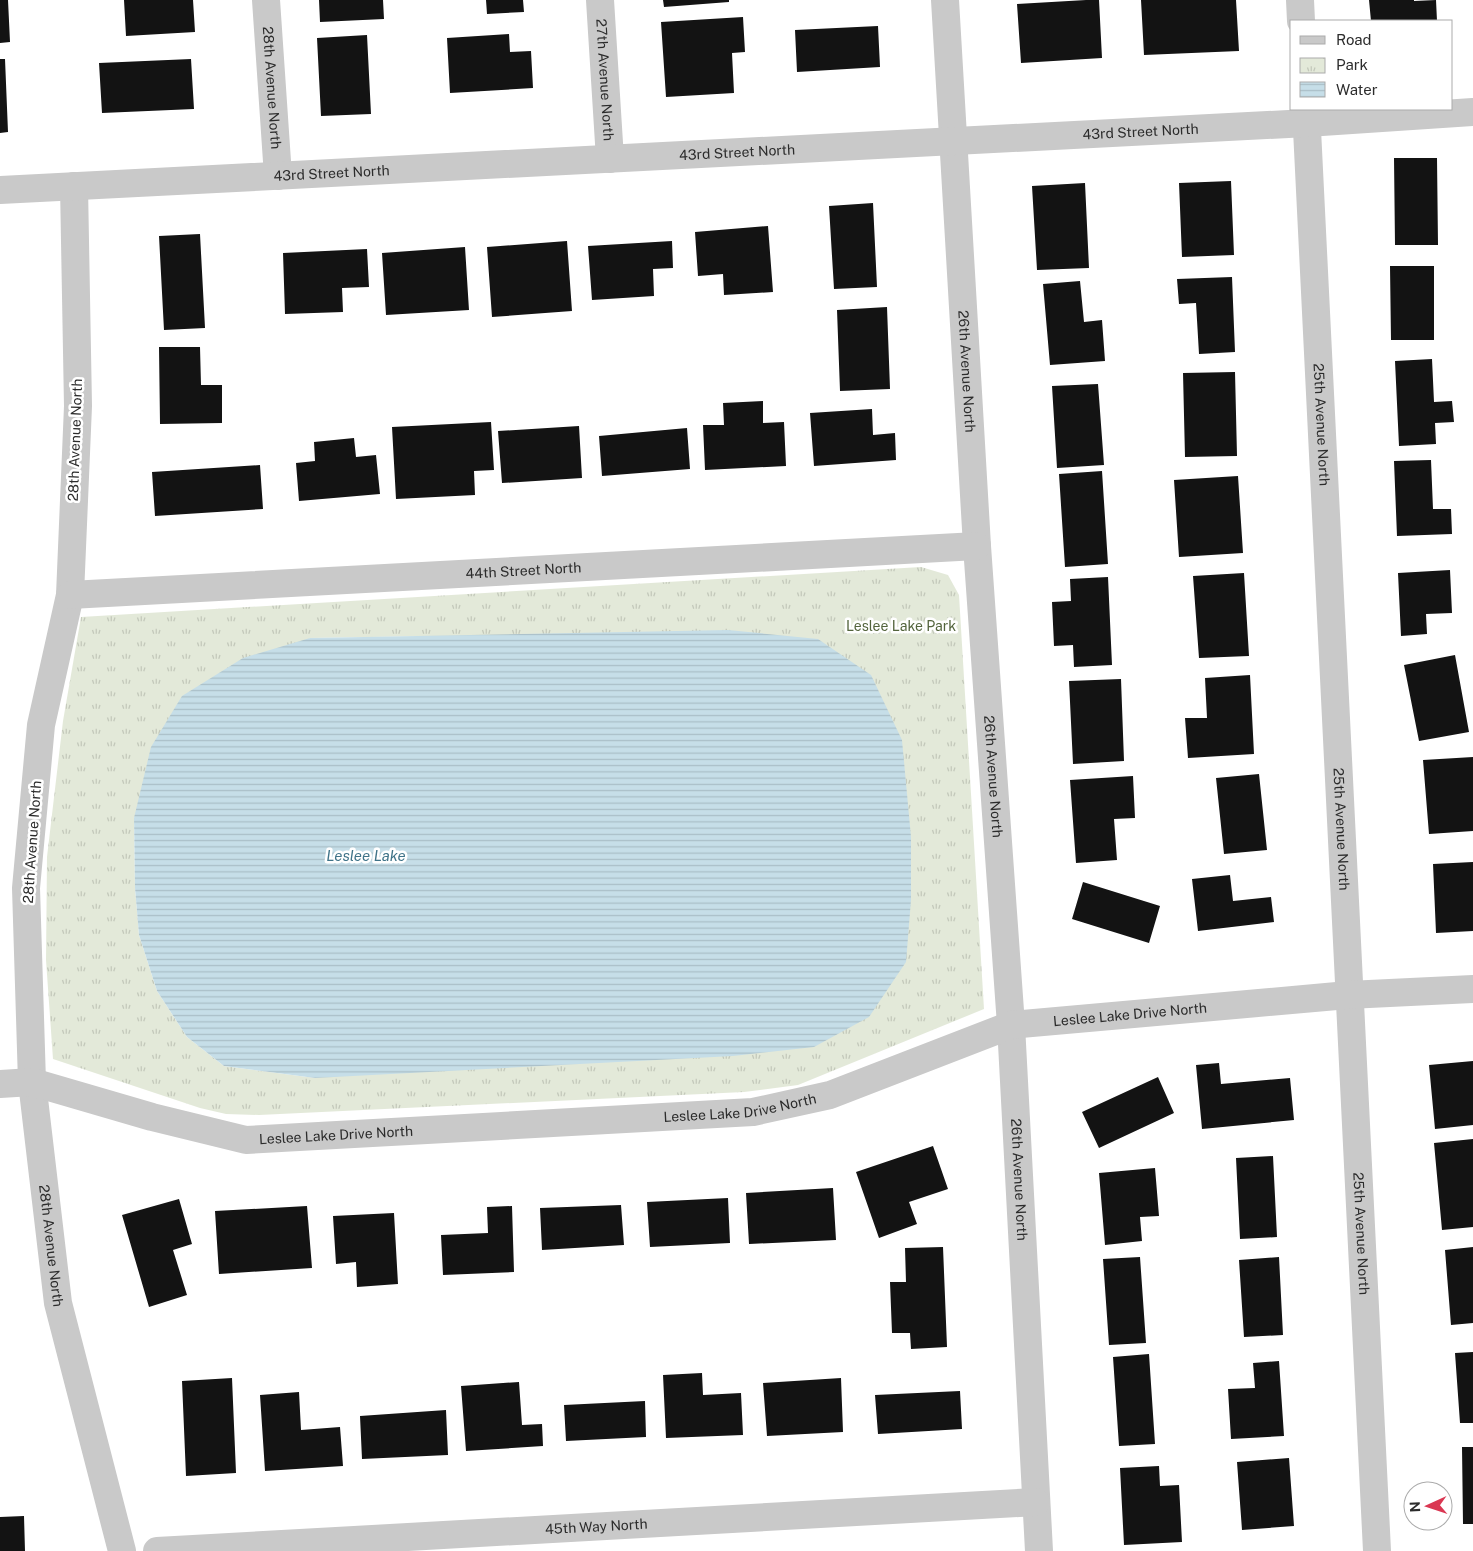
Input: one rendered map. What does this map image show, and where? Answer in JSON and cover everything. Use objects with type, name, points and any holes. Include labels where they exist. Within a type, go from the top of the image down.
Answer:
[{"type":"street","name":"28th Avenue North","points":[[266,0],[278,176]]},
{"type":"street","name":"27th Avenue North","points":[[600,0],[610,159]]},
{"type":"street","name":"26th Avenue North","points":[[945,0],[977,546],[1011,1025],[1039,1551]]},
{"type":"street","points":[[1300,0],[1301,20]]},
{"type":"street","name":"43rd Street North","points":[[0,190],[954,142],[1306,116],[1473,112]]},
{"type":"street","name":"25th Avenue North","points":[[1306,116],[1348,996],[1377,1551]]},
{"type":"street","name":"28th Avenue North","points":[[74,186],[78,406],[70,595],[41,724],[26,888],[32,1082],[58,1303],[122,1551]]},
{"type":"street","name":"44th Street North","points":[[70,595],[977,546]]},
{"type":"street","name":"Leslee Lake Drive North","points":[[0,1084],[32,1082],[152,1117],[246,1140],[753,1112],[830,1095],[1011,1025],[1348,996],[1473,989]]},
{"type":"street","name":"45th Way North","points":[[157,1551],[1036,1502]]},
{"type":"green space","name":"Leslee Lake","points":[[921,567],[948,575],[959,595],[984,1009],[798,1085],[744,1092],[259,1115],[226,1114],[200,1108],[53,1059],[46,960],[47,857],[63,721],[81,617]],"holes":[[[433,636],[315,1078],[224,1066],[187,1037],[157,991],[139,935],[135,888],[134,818],[310,638]]]},
{"type":"water","name":"Leslee Lake","points":[[728,630],[818,639],[871,675],[902,740],[911,837],[911,900],[906,962],[869,1017],[814,1047],[733,1056],[315,1078],[224,1066],[187,1037],[157,991],[139,935],[135,888],[134,818],[151,747],[182,696],[243,658],[310,638]]},
{"type":"building","points":[[0,0],[8,0],[10,42],[0,43]]},
{"type":"building","points":[[124,0],[193,0],[195,32],[126,36]]},
{"type":"building","points":[[319,0],[383,0],[384,19],[320,22]]},
{"type":"building","points":[[486,0],[523,0],[524,12],[487,14]]},
{"type":"building","points":[[663,0],[729,0],[729,2],[664,7]]},
{"type":"building","points":[[1099,0],[1102,58],[1021,63],[1017,4]]},
{"type":"building","points":[[1141,0],[1236,0],[1239,51],[1144,55]]},
{"type":"building","points":[[1369,0],[1436,0],[1437,20],[1371,20]]},
{"type":"building","points":[[743,17],[745,52],[732,53],[734,93],[666,97],[661,22]]},
{"type":"building","points":[[878,26],[880,67],[797,72],[795,30]]},
{"type":"building","points":[[509,34],[510,52],[531,51],[533,88],[450,93],[447,38]]},
{"type":"building","points":[[367,35],[371,114],[321,116],[317,38]]},
{"type":"building","points":[[0,59],[5,59],[8,132],[0,133]]},
{"type":"building","points":[[191,59],[194,109],[102,113],[99,63]]},
{"type":"building","points":[[1394,158],[1437,158],[1438,245],[1395,245]]},
{"type":"building","points":[[1231,181],[1234,255],[1182,257],[1179,183]]},
{"type":"building","points":[[1085,183],[1089,268],[1037,270],[1032,186]]},
{"type":"building","points":[[873,203],[877,287],[834,289],[829,206]]},
{"type":"building","points":[[768,226],[773,292],[724,295],[723,274],[698,276],[695,232]]},
{"type":"building","points":[[200,234],[205,328],[164,330],[159,236]]},
{"type":"building","points":[[567,241],[572,311],[492,317],[487,247]]},
{"type":"building","points":[[672,241],[673,268],[653,269],[654,296],[592,300],[588,246]]},
{"type":"building","points":[[465,247],[469,310],[386,315],[382,253]]},
{"type":"building","points":[[367,249],[369,287],[342,288],[343,312],[285,314],[283,253]]},
{"type":"building","points":[[1390,266],[1434,266],[1434,340],[1391,340]]},
{"type":"building","points":[[1232,277],[1235,352],[1199,354],[1196,303],[1179,304],[1177,279]]},
{"type":"building","points":[[1080,281],[1084,322],[1102,320],[1105,361],[1050,365],[1043,284]]},
{"type":"building","points":[[887,307],[890,389],[840,391],[837,310]]},
{"type":"building","points":[[159,347],[200,347],[201,385],[222,385],[222,423],[160,424]]},
{"type":"building","points":[[1432,359],[1434,402],[1452,401],[1454,422],[1435,423],[1436,444],[1399,446],[1395,361]]},
{"type":"building","points":[[1235,372],[1237,456],[1185,457],[1183,373]]},
{"type":"building","points":[[1098,384],[1104,465],[1057,468],[1052,386]]},
{"type":"building","points":[[763,401],[763,423],[784,422],[786,466],[705,470],[703,425],[724,425],[723,403]]},
{"type":"building","points":[[872,409],[873,435],[895,433],[896,460],[814,466],[810,413]]},
{"type":"building","points":[[491,422],[494,470],[474,471],[475,495],[396,499],[392,427]]},
{"type":"building","points":[[579,426],[582,478],[502,483],[498,431]]},
{"type":"building","points":[[687,428],[690,469],[602,476],[599,436]]},
{"type":"building","points":[[354,438],[356,457],[376,455],[380,494],[299,501],[296,463],[315,461],[314,442]]},
{"type":"building","points":[[1431,460],[1433,509],[1451,509],[1452,534],[1397,536],[1394,461]]},
{"type":"building","points":[[260,465],[263,509],[155,516],[152,472]]},
{"type":"building","points":[[1102,471],[1108,564],[1065,567],[1059,474]]},
{"type":"building","points":[[1238,476],[1243,553],[1179,557],[1174,480]]},
{"type":"building","points":[[1450,570],[1452,613],[1426,614],[1427,634],[1401,636],[1398,573]]},
{"type":"building","points":[[1244,573],[1249,656],[1199,658],[1193,576]]},
{"type":"building","points":[[1108,577],[1112,665],[1074,667],[1073,645],[1054,646],[1052,602],[1071,601],[1070,579]]},
{"type":"building","points":[[1455,655],[1469,732],[1419,741],[1404,665]]},
{"type":"building","points":[[1250,675],[1254,754],[1188,758],[1185,718],[1207,718],[1205,678]]},
{"type":"building","points":[[1121,679],[1124,761],[1073,764],[1069,681]]},
{"type":"building","points":[[1473,757],[1473,831],[1429,834],[1423,760]]},
{"type":"building","points":[[1259,774],[1267,850],[1224,854],[1216,778]]},
{"type":"building","points":[[1133,776],[1135,818],[1114,819],[1117,860],[1076,863],[1070,780]]},
{"type":"building","points":[[1473,862],[1473,931],[1436,933],[1433,864]]},
{"type":"building","points":[[1230,875],[1233,901],[1271,897],[1274,922],[1198,931],[1192,879]]},
{"type":"building","points":[[1083,882],[1160,906],[1149,943],[1072,919]]},
{"type":"building","points":[[1473,1061],[1473,1125],[1435,1129],[1429,1065]]},
{"type":"building","points":[[1219,1063],[1221,1084],[1290,1078],[1294,1120],[1202,1129],[1196,1065]]},
{"type":"building","points":[[1158,1077],[1174,1113],[1099,1148],[1082,1112]]},
{"type":"building","points":[[1473,1139],[1473,1227],[1442,1230],[1434,1143]]},
{"type":"building","points":[[933,1146],[948,1189],[909,1202],[917,1224],[879,1238],[856,1172]]},
{"type":"building","points":[[1273,1156],[1277,1237],[1240,1239],[1236,1158]]},
{"type":"building","points":[[1155,1168],[1159,1216],[1140,1217],[1142,1241],[1105,1245],[1099,1173]]},
{"type":"building","points":[[833,1188],[836,1240],[749,1244],[746,1193]]},
{"type":"building","points":[[728,1198],[730,1243],[650,1247],[647,1202]]},
{"type":"building","points":[[179,1199],[192,1244],[173,1250],[187,1295],[149,1307],[122,1215]]},
{"type":"building","points":[[621,1205],[624,1245],[542,1250],[540,1208]]},
{"type":"building","points":[[307,1206],[312,1268],[219,1274],[215,1211]]},
{"type":"building","points":[[512,1206],[514,1272],[443,1275],[441,1235],[488,1233],[487,1207]]},
{"type":"building","points":[[394,1213],[398,1284],[357,1287],[356,1262],[336,1264],[333,1216]]},
{"type":"building","points":[[943,1247],[947,1347],[911,1349],[910,1333],[892,1333],[890,1282],[906,1282],[905,1248]]},
{"type":"building","points":[[1473,1247],[1473,1323],[1451,1325],[1445,1250]]},
{"type":"building","points":[[1140,1257],[1146,1343],[1109,1345],[1103,1259]]},
{"type":"building","points":[[1279,1257],[1283,1335],[1244,1337],[1239,1260]]},
{"type":"building","points":[[1473,1352],[1473,1423],[1460,1423],[1455,1353]]},
{"type":"building","points":[[1149,1354],[1155,1444],[1119,1446],[1113,1357]]},
{"type":"building","points":[[1279,1361],[1284,1436],[1231,1439],[1228,1389],[1255,1388],[1253,1363]]},
{"type":"building","points":[[702,1373],[703,1395],[741,1393],[743,1435],[666,1438],[663,1375]]},
{"type":"building","points":[[232,1378],[236,1473],[186,1476],[182,1381]]},
{"type":"building","points":[[841,1378],[843,1432],[767,1436],[763,1383]]},
{"type":"building","points":[[519,1382],[522,1425],[542,1424],[543,1446],[466,1451],[461,1386]]},
{"type":"building","points":[[960,1391],[962,1429],[878,1434],[875,1395]]},
{"type":"building","points":[[299,1392],[301,1430],[340,1427],[343,1466],[265,1471],[260,1395]]},
{"type":"building","points":[[645,1401],[646,1437],[566,1441],[564,1405]]},
{"type":"building","points":[[446,1410],[448,1455],[362,1459],[360,1416]]},
{"type":"building","points":[[1462,1447],[1473,1447],[1473,1524],[1463,1524]]},
{"type":"building","points":[[1289,1458],[1294,1526],[1242,1530],[1237,1462]]},
{"type":"building","points":[[1159,1466],[1160,1486],[1179,1485],[1182,1542],[1124,1545],[1120,1468]]},
{"type":"building","points":[[24,1516],[25,1551],[0,1551],[0,1517]]},
{"type":"park label","name":"Leslee Lake Park","points":[[901,626]]}]
